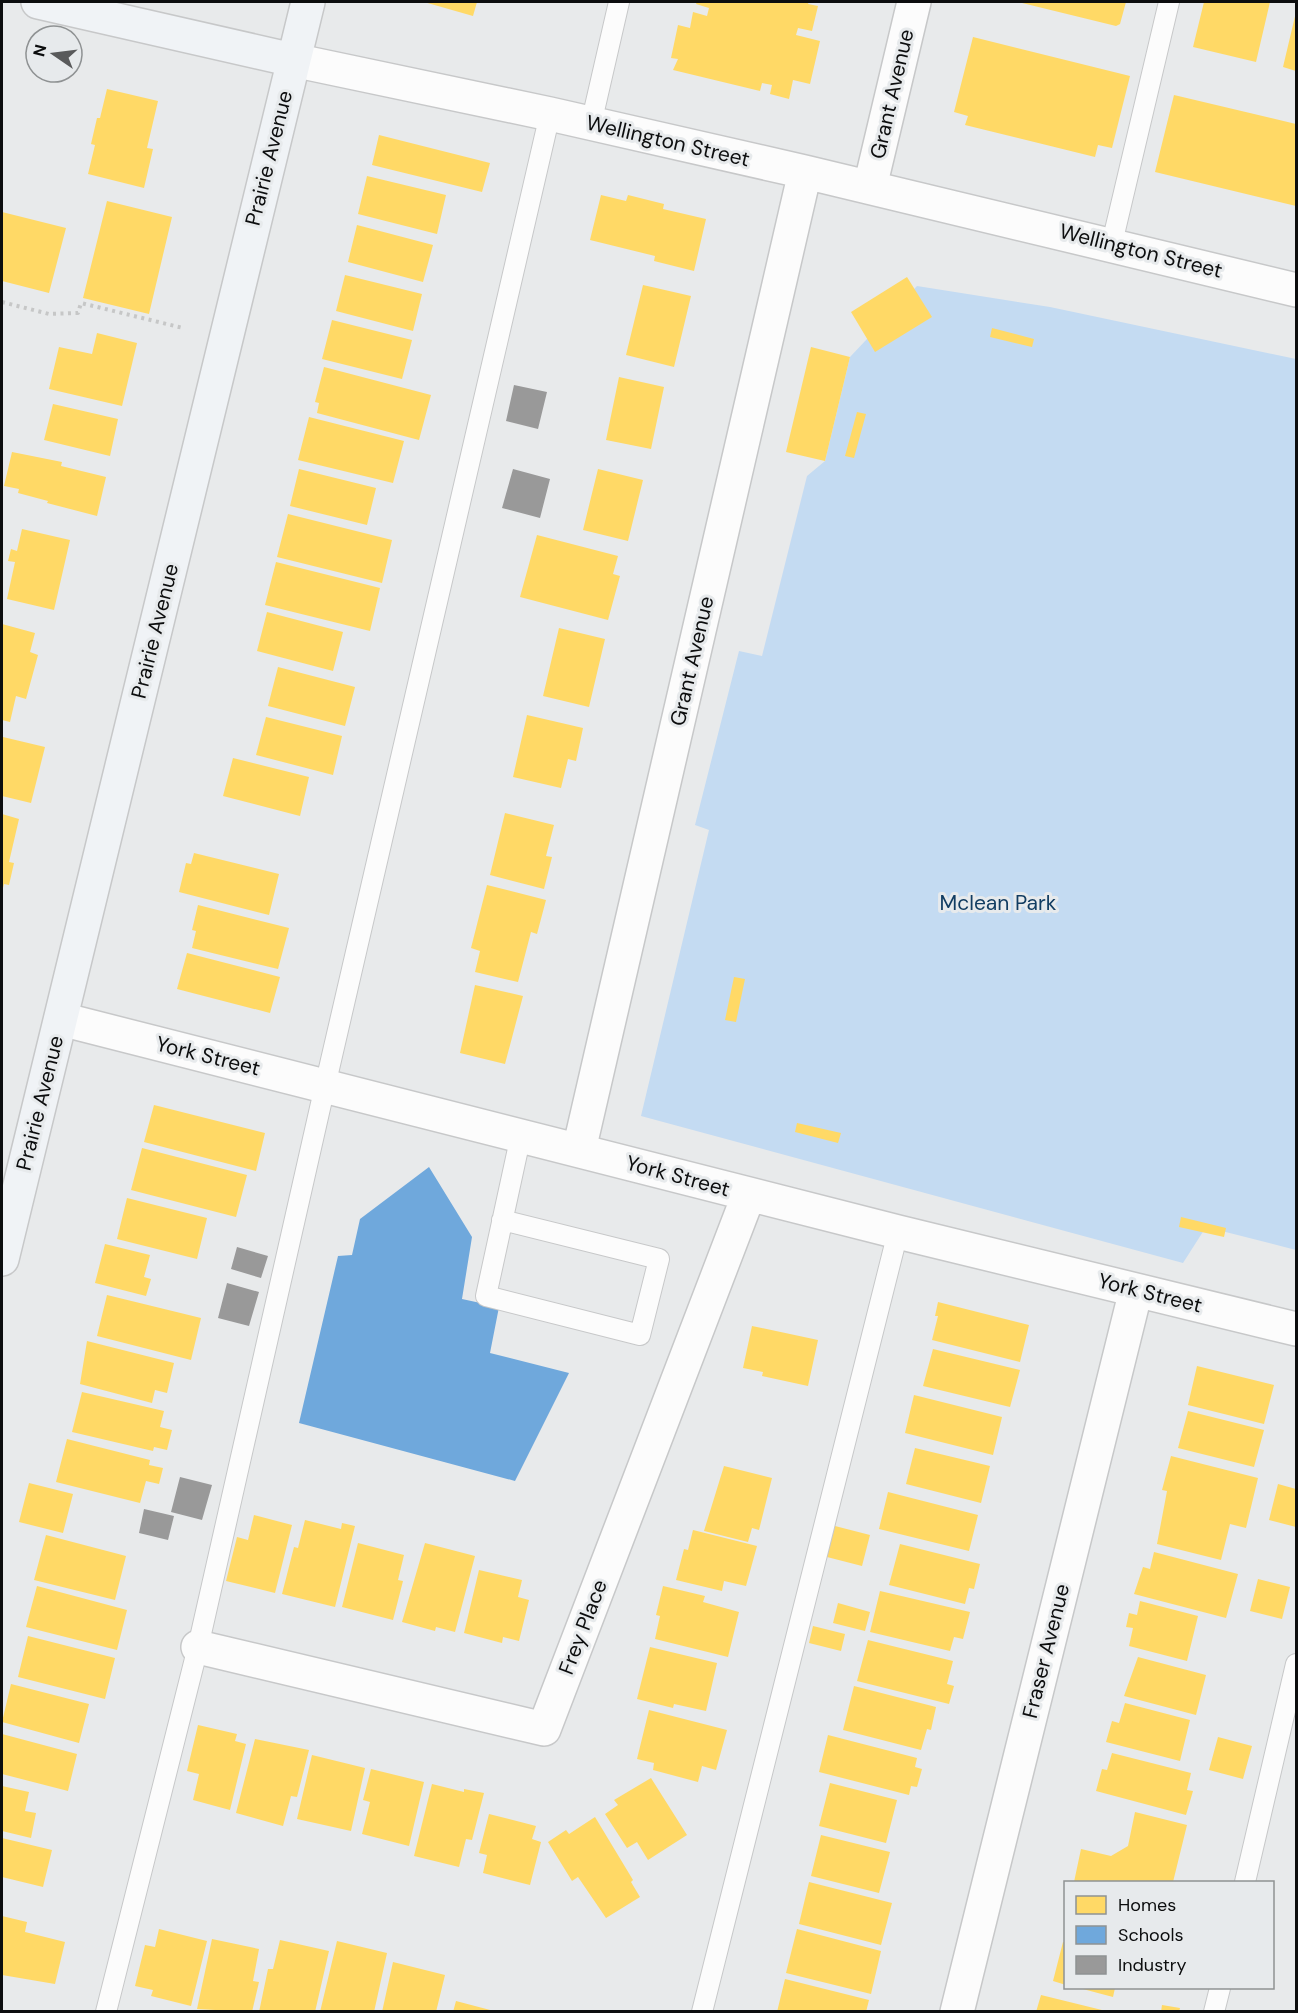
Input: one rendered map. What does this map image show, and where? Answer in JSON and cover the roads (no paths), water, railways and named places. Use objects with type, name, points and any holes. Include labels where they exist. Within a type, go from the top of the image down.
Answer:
[{"type":"main road","name":"Prairie Avenue","points":[[2,1260],[308,2]]},
{"type":"main road","name":"Wellington Street","points":[[47,3],[293,60]]},
{"type":"street","name":"Grant Avenue","points":[[870,187],[914,2]]},
{"type":"street","name":"Wellington Street","points":[[293,60],[550,114],[805,172],[1112,243],[1296,290]]},
{"type":"street","name":"Grant Avenue","points":[[579,1150],[805,172]]},
{"type":"street","name":"York Street","points":[[61,1019],[898,1232],[1296,1329]]},
{"type":"street","name":"Frey Place","points":[[198,1647],[544,1729],[749,1194]]},
{"type":"street","name":"Fraser Avenue","points":[[957,2012],[1136,1290]]},
{"type":"lane","points":[[591,124],[619,2]]},
{"type":"lane","points":[[1112,243],[1169,2]]},
{"type":"lane","points":[[106,2012],[198,1647],[550,114]]},
{"type":"lane","points":[[502,1220],[659,1259],[640,1335],[486,1296],[502,1220],[521,1135]]},
{"type":"lane","points":[[702,2012],[898,1232]]},
{"type":"lane","points":[[1245,1881],[1296,1664]]},
{"type":"lane","points":[[1214,2012],[1220,1989]]},
{"type":"park label","name":"Mclean Park","points":[[998,903]]}]
